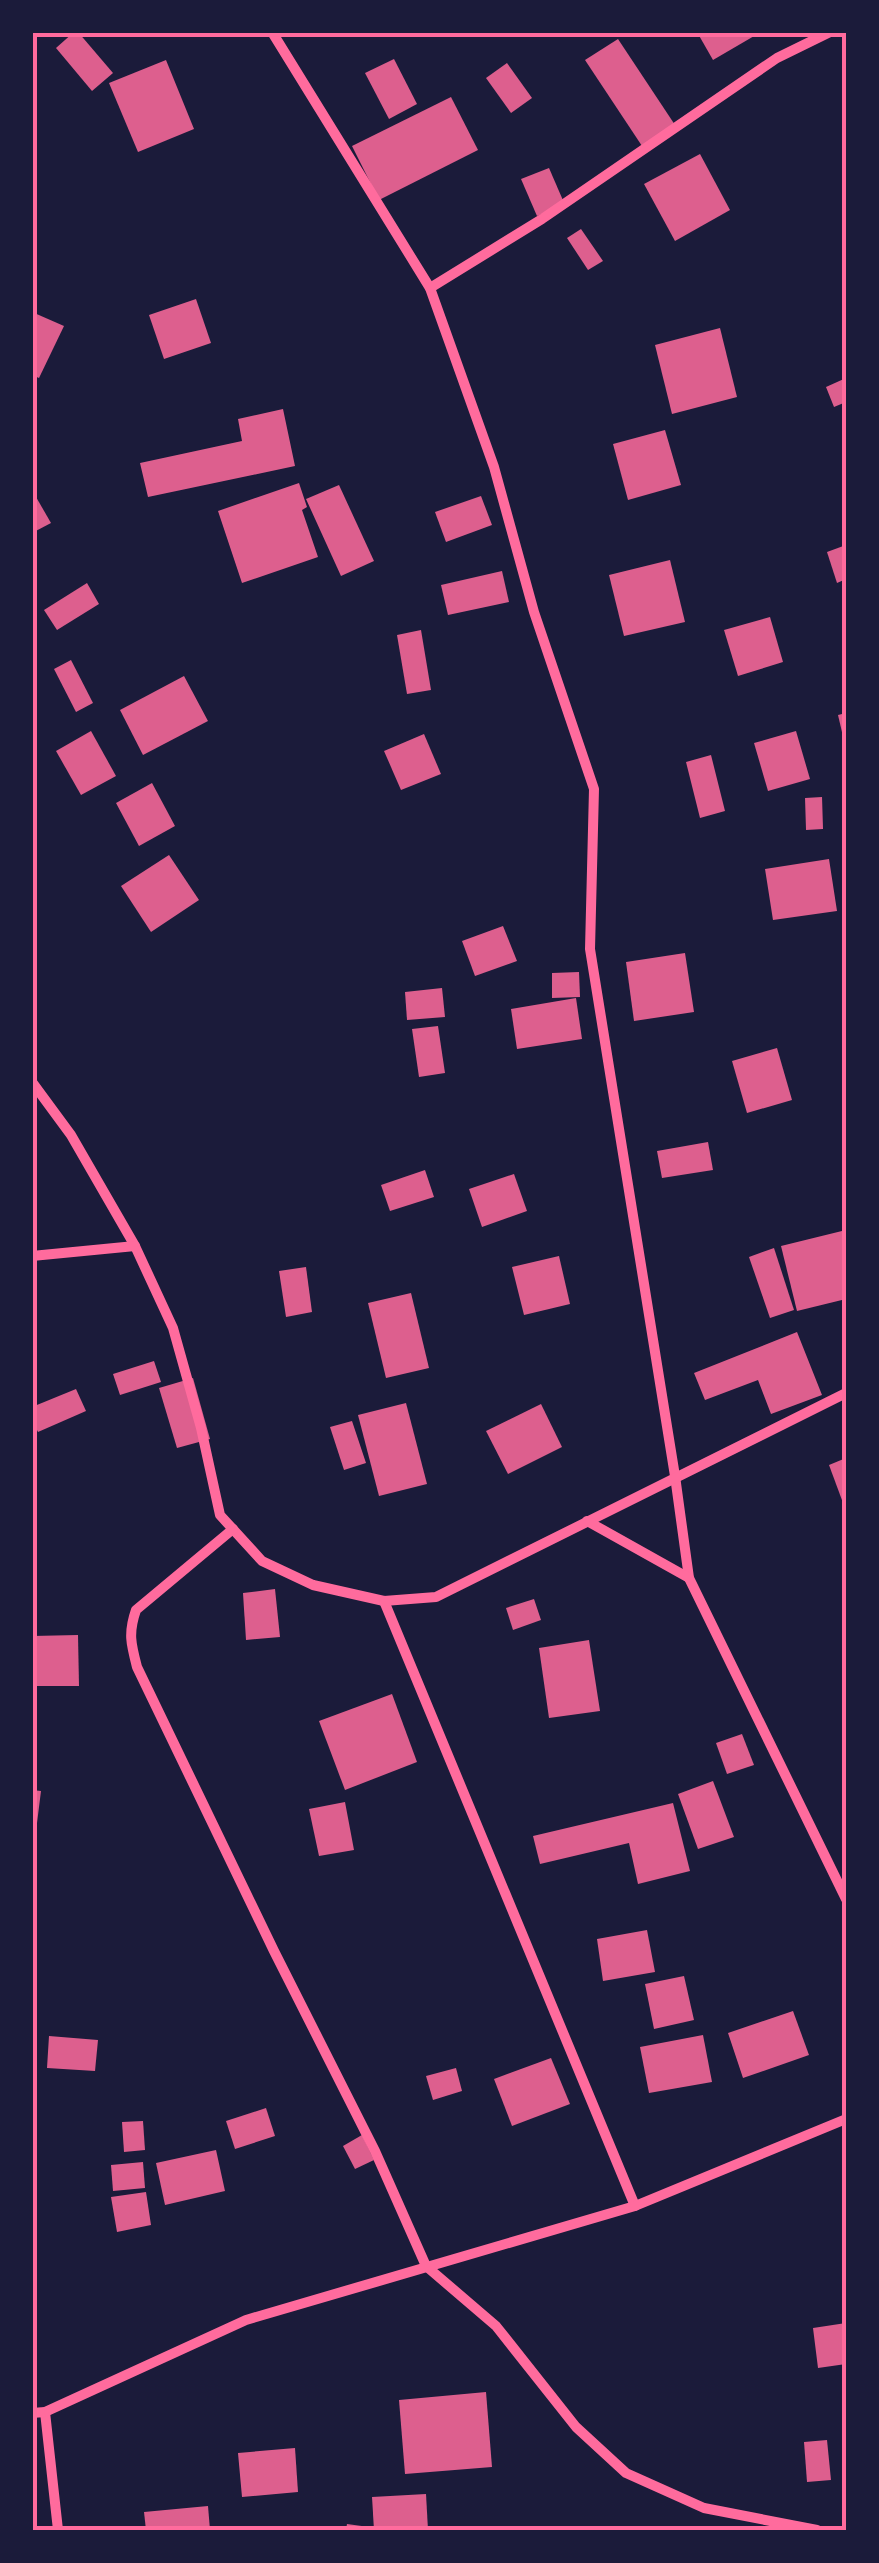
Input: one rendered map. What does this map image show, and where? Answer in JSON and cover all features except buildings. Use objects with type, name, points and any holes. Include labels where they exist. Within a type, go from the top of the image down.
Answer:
[{"type":"street","points":[[272,32],[430,288],[494,467],[534,612],[594,789],[590,949],[688,1578],[846,1899]]},
{"type":"street","points":[[430,288],[542,219],[777,58],[830,32]]},
{"type":"street","points":[[32,1082],[71,1135],[134,1246],[173,1328],[220,1515],[262,1561],[313,1585],[384,1602],[436,1596],[846,1393]]},
{"type":"street","points":[[32,1256],[134,1246]]},
{"type":"street","points":[[586,1522],[688,1578]]},
{"type":"street","points":[[233,1529],[136,1610],[130,1626],[137,1667],[375,2151],[426,2266],[496,2326],[576,2427],[626,2473],[704,2508],[816,2530]]},
{"type":"street","points":[[384,1602],[635,2206]]},
{"type":"street","points":[[58,2530],[39,2412],[246,2320],[635,2206],[846,2119]]}]
